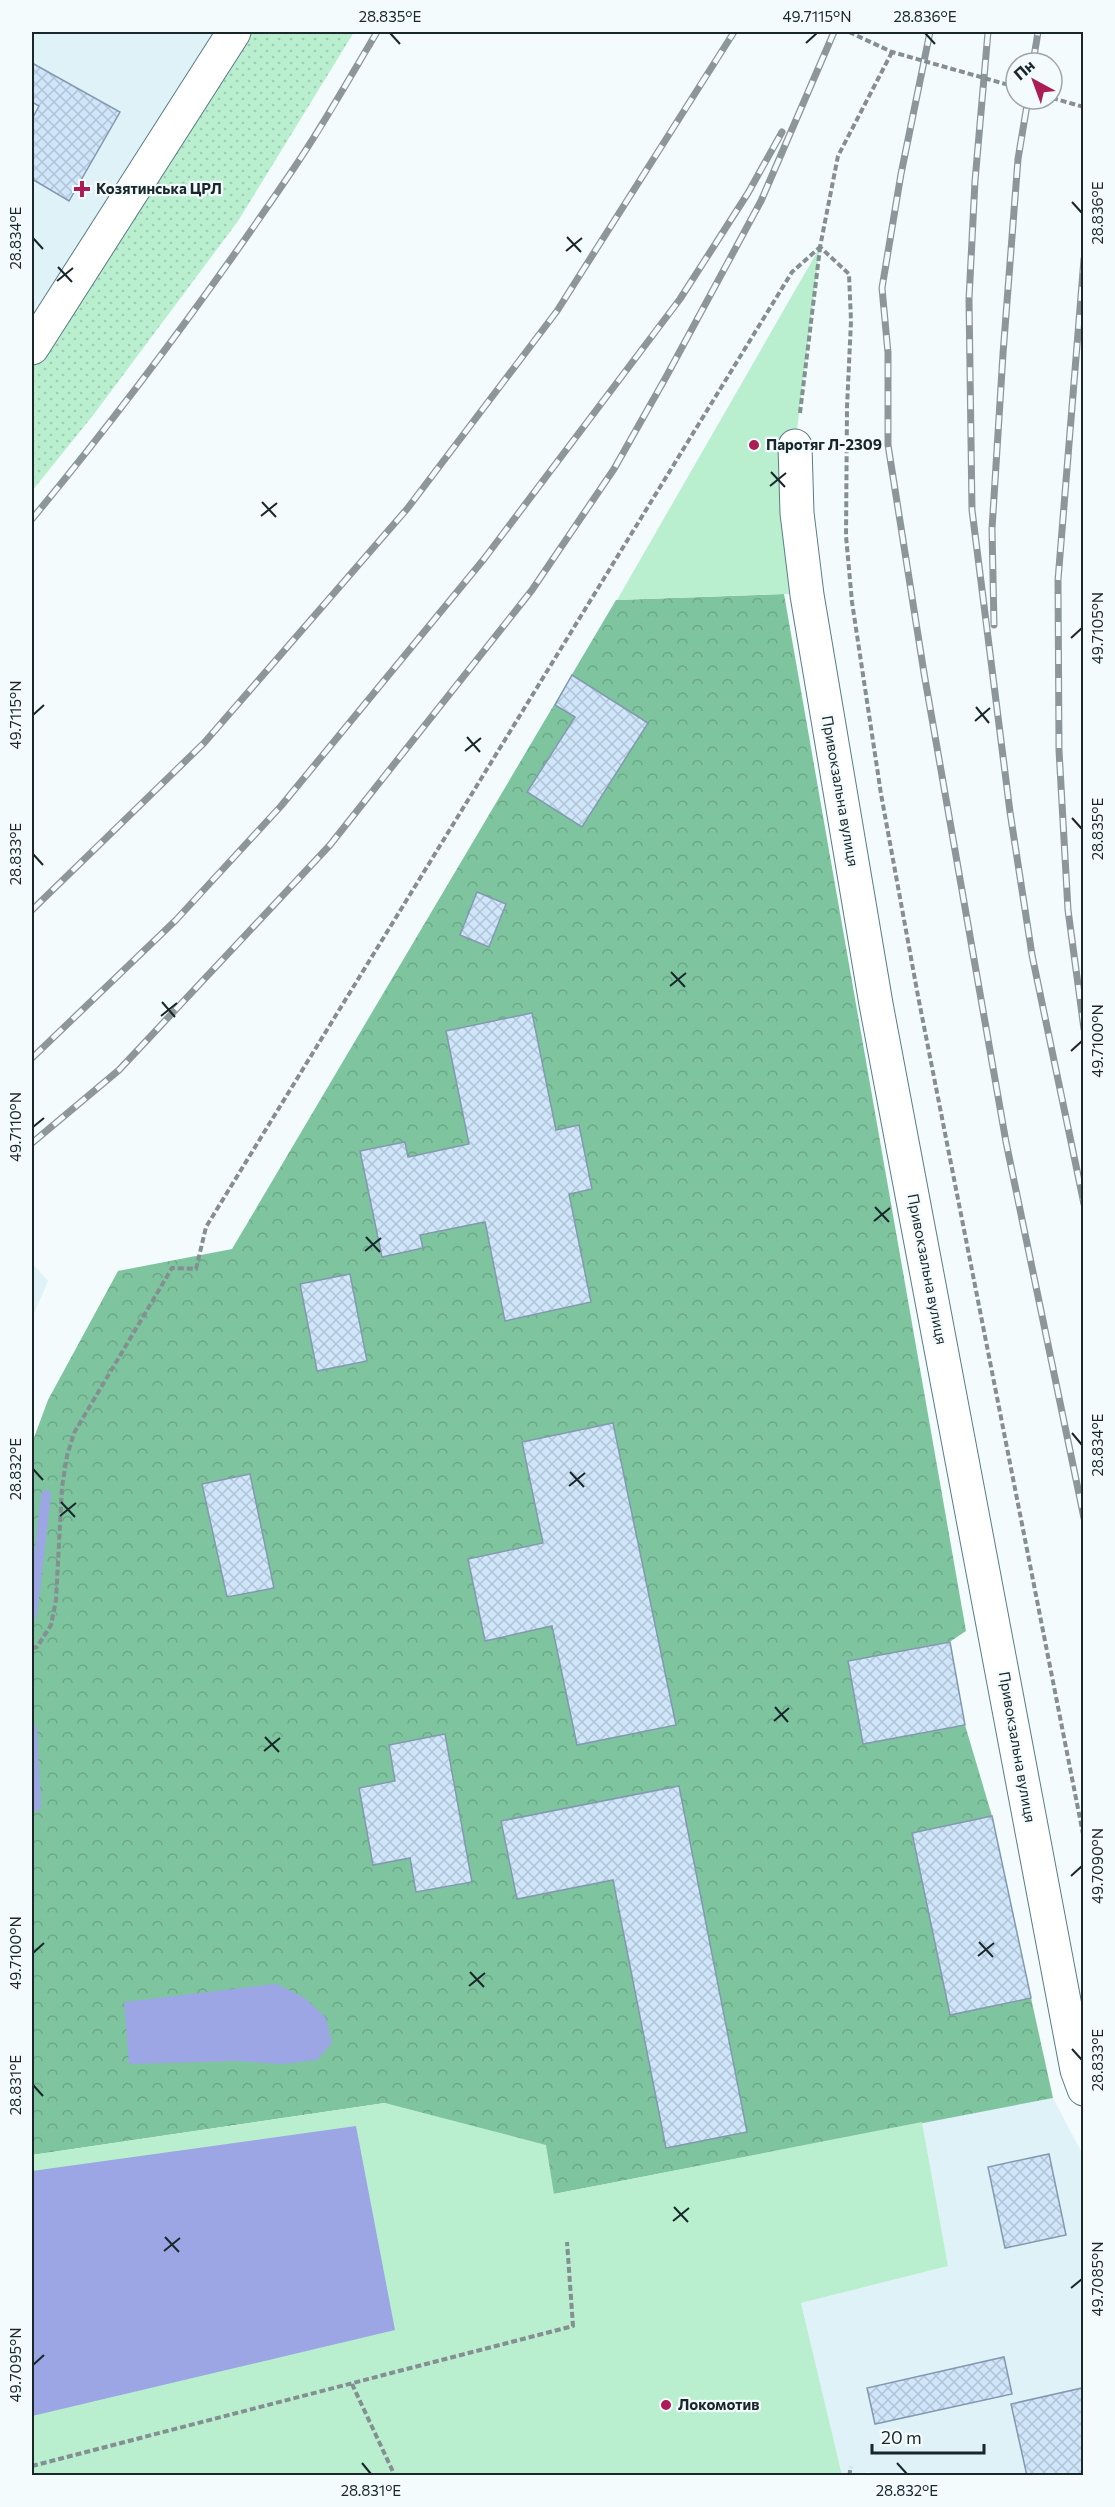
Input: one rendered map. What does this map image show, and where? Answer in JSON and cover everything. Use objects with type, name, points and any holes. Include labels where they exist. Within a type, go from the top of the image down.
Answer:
[{"type":"street","points":[[32,348],[234,32]]},
{"type":"street","name":"Привокзальна вулиця","points":[[795,446],[797,513],[807,596],[876,1004],[1077,2070],[1083,2089]]},
{"type":"path","points":[[849,32],[892,52],[1004,84]]},
{"type":"path","points":[[795,446],[820,247],[837,156],[892,52]]},
{"type":"path","points":[[1064,101],[1083,107]]},
{"type":"path","points":[[32,1648],[38,1647],[51,1625],[56,1600],[62,1487],[67,1456],[74,1433],[172,1268],[196,1269],[206,1227],[792,272],[820,247]]},
{"type":"path","points":[[820,247],[849,274],[851,321],[847,407],[846,536],[852,602],[881,794],[920,1008],[1083,1839]]},
{"type":"path","points":[[32,2466],[573,2326],[567,2242]]},
{"type":"path","points":[[352,2384],[395,2475]]},
{"type":"path","points":[[849,2475],[851,2467]]},
{"type":"shaded area","name":"Козятинська ЦРЛ","points":[[32,32],[232,32],[32,346]]},
{"type":"shaded area","points":[[32,1263],[48,1281],[32,1318]]},
{"type":"shaded area","points":[[1053,2098],[1083,2155],[1083,2475],[871,2476],[870,2472],[842,2475],[801,2303],[948,2266],[922,2122]]},
{"type":"green space","points":[[232,32],[354,32],[238,221],[94,414],[32,491],[32,346]]},
{"type":"green space","points":[[820,247],[795,446],[807,595],[617,600]]},
{"type":"green space","points":[[784,594],[966,1631],[951,1641],[848,1662],[863,1744],[965,1725],[992,1816],[912,1834],[950,2015],[1031,1998],[1053,2098],[554,2194],[385,2103],[32,2155],[32,1443],[48,1400],[118,1271],[232,1249],[616,600]]},
{"type":"green space","points":[[385,2103],[546,2145],[554,2194],[922,2122],[948,2266],[801,2303],[842,2475],[32,2475],[32,2155]]},
{"type":"water","points":[[276,1984],[305,1998],[326,2018],[332,2043],[317,2060],[282,2064],[236,2061],[129,2064],[124,2002]]},
{"type":"water","points":[[356,2126],[395,2330],[32,2416],[32,2171]]},
{"type":"building","points":[[32,63],[120,112],[69,201],[32,179],[32,119],[39,106],[32,102]]},
{"type":"building","points":[[572,675],[648,723],[582,827],[527,792],[575,717],[555,705]]},
{"type":"building","points":[[477,892],[506,904],[489,947],[460,935]]},
{"type":"building","points":[[532,1013],[556,1130],[579,1125],[592,1189],[569,1194],[591,1302],[505,1321],[485,1222],[420,1235],[423,1248],[382,1257],[360,1151],[405,1142],[408,1157],[469,1144],[446,1031]]},
{"type":"building","points":[[350,1274],[367,1361],[317,1371],[300,1284]]},
{"type":"building","points":[[613,1423],[676,1725],[577,1745],[552,1626],[485,1641],[468,1559],[543,1543],[522,1442]]},
{"type":"building","points":[[250,1474],[274,1588],[227,1597],[202,1484]]},
{"type":"building","points":[[950,1642],[965,1725],[863,1744],[848,1661]]},
{"type":"building","points":[[445,1734],[472,1882],[416,1892],[410,1858],[373,1865],[359,1788],[395,1781],[389,1745]]},
{"type":"building","points":[[679,1786],[747,2132],[666,2148],[613,1880],[517,1899],[501,1821]]},
{"type":"building","points":[[992,1816],[1031,1998],[950,2015],[912,1833]]},
{"type":"building","points":[[1049,2154],[1066,2235],[1005,2248],[988,2167]]},
{"type":"building","points":[[1004,2357],[1012,2394],[875,2424],[867,2388]]},
{"type":"building","points":[[1082,2388],[1084,2476],[1027,2476],[1011,2404]]},
{"type":"waterway","points":[[32,1615],[46,1495]]},
{"type":"waterway","points":[[32,1729],[36,1806]]},
{"type":"railway","points":[[32,519],[134,391],[232,258],[305,151],[377,32]]},
{"type":"railway","points":[[32,910],[204,743],[407,509],[557,311],[734,32]]},
{"type":"railway","points":[[32,1143],[119,1070],[330,845],[532,590],[614,469],[666,377],[761,201],[834,32]]},
{"type":"railway","points":[[930,32],[901,174],[882,288],[888,353],[888,445],[924,673],[1006,1142],[1084,1518]]},
{"type":"railway","points":[[988,32],[975,181],[969,299],[972,510],[1010,812],[1032,955],[1084,1204]]},
{"type":"railway","points":[[1035,51],[1038,32]]},
{"type":"railway","points":[[994,625],[992,529],[1018,159],[1026,111]]},
{"type":"railway","points":[[32,1058],[176,920],[281,806],[484,559],[680,299],[748,193],[782,132]]},
{"type":"railway","points":[[1084,259],[1058,580],[1059,750],[1068,910],[1084,1029]]},
{"type":"place","name":"Козятинська ЦРЛ","points":[[82,189]]},
{"type":"place","name":"Паротяг Л-2309","points":[[754,445]]},
{"type":"place","name":"Локомотив","points":[[666,2405]]}]
